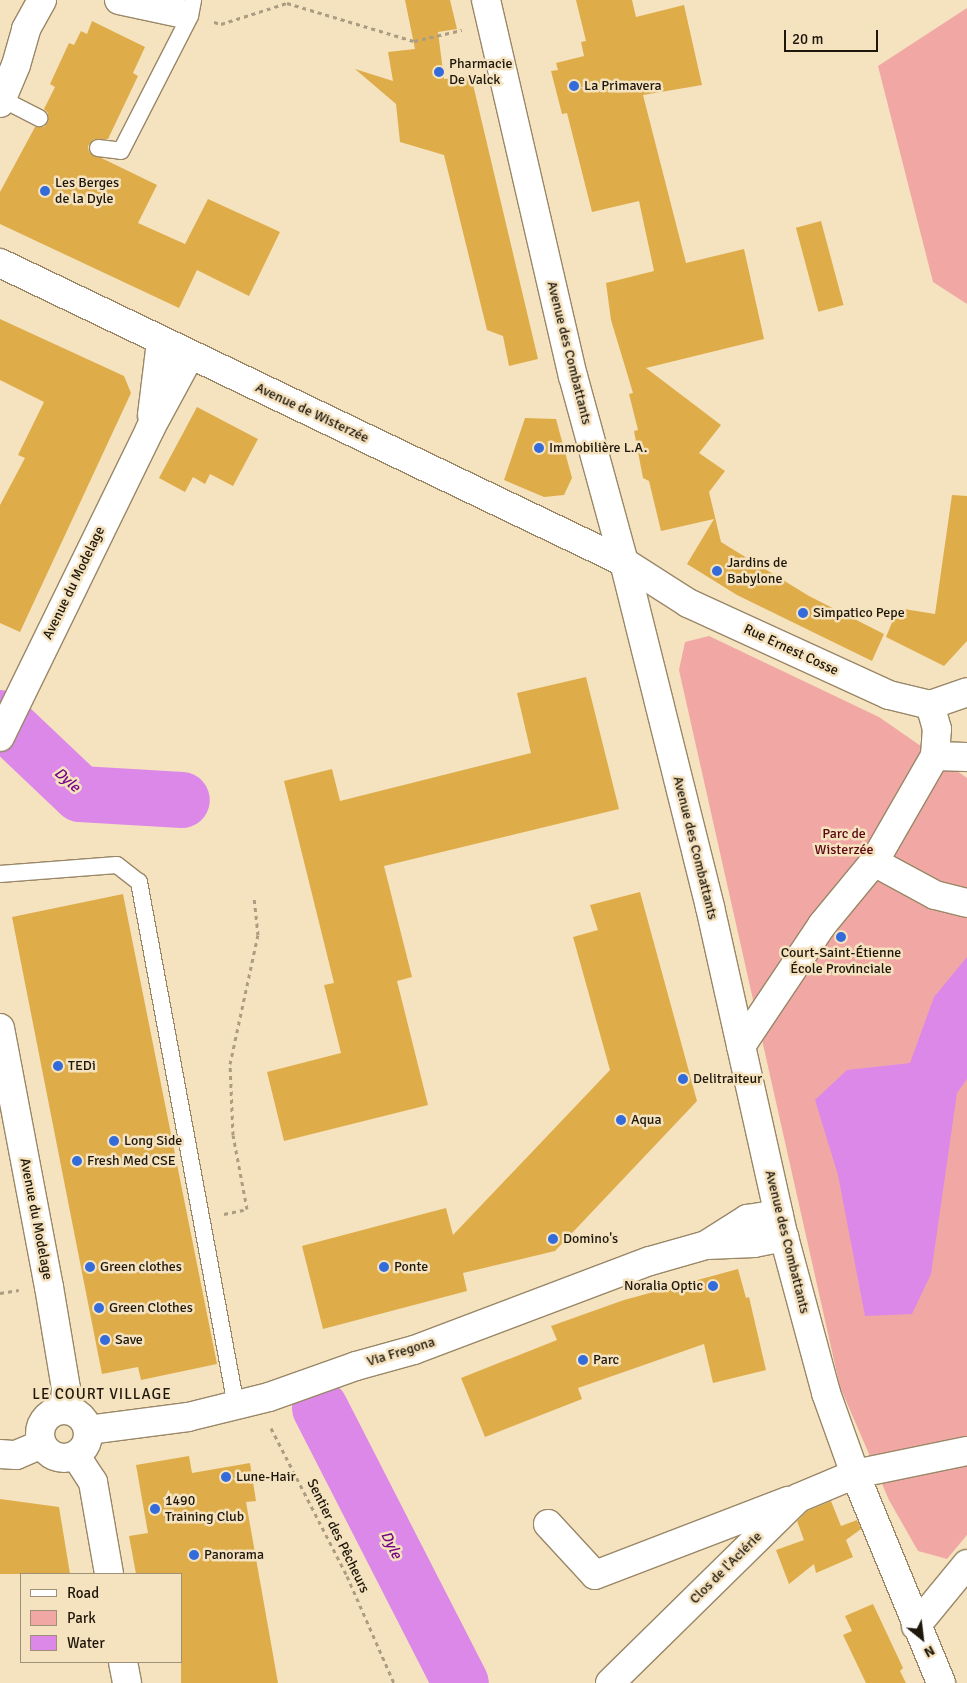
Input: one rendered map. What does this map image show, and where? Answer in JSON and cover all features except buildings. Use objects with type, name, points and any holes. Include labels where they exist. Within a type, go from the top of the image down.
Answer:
[{"type":"street","points":[[1,101],[16,65],[26,29],[42,0]]},
{"type":"street","points":[[125,1],[187,10]]},
{"type":"street","name":"Avenue des Combattants","points":[[489,12],[573,376],[624,562],[710,907],[781,1226],[826,1393],[855,1474],[941,1683]]},
{"type":"street","name":"Avenue de Wisterzée","points":[[0,264],[624,562]]},
{"type":"street","name":"Avenue du Modelage","points":[[150,429],[161,342]]},
{"type":"street","name":"Avenue du Modelage","points":[[0,737],[20,692],[150,429],[190,355]]},
{"type":"street","name":"Rue Ernest Cosse","points":[[624,562],[688,603],[889,695],[930,706]]},
{"type":"street","points":[[741,1046],[822,925],[874,862],[935,756],[937,729],[930,706],[967,692]]},
{"type":"street","points":[[935,756],[967,757]]},
{"type":"street","points":[[874,862],[935,895],[967,902]]},
{"type":"street","name":"Avenue du Modelage","points":[[0,1028],[49,1286],[66,1390],[64,1410]]},
{"type":"street","name":"Via Fregona","points":[[88,1430],[188,1417],[254,1401],[356,1366],[414,1350],[650,1261],[706,1245],[754,1244],[781,1226]]},
{"type":"street","points":[[64,1410],[82,1418],[88,1430],[86,1445],[76,1456],[60,1458],[46,1451],[40,1436],[44,1421],[49,1415],[64,1410]]},
{"type":"street","points":[[0,1454],[16,1455],[42,1444]]},
{"type":"street","name":"Clos de l'Aciérie","points":[[610,1683],[798,1498],[855,1474],[967,1451]]},
{"type":"street","points":[[76,1456],[93,1482],[109,1573]]},
{"type":"street","points":[[548,1524],[595,1575],[798,1498]]},
{"type":"street","points":[[916,1626],[967,1564]]},
{"type":"street","points":[[123,1663],[127,1683]]},
{"type":"lane","points":[[98,148],[121,151],[187,10]]},
{"type":"lane","points":[[1,101],[39,118]]},
{"type":"lane","points":[[0,874],[117,865],[139,882],[201,1220],[254,1401]]},
{"type":"path","points":[[187,10],[221,24],[287,3],[414,41],[489,12]]},
{"type":"path","points":[[201,1220],[247,1209],[233,1135],[230,1064],[258,935],[254,898]]},
{"type":"path","name":"Sentier des Pêcheurs","points":[[254,1401],[346,1576],[394,1683]]},
{"type":"green space","points":[[967,8],[967,304],[933,282],[878,66]]},
{"type":"green space","name":"Parc de Wisterzée","points":[[709,636],[879,717],[967,778],[967,1535],[947,1559],[918,1551],[889,1500],[840,1387],[679,670],[685,642]]},
{"type":"water","points":[[967,957],[967,1079],[957,1093],[931,1274],[912,1314],[865,1316],[838,1175],[815,1100],[847,1070],[910,1063],[934,997]]},
{"type":"waterway","name":"Dyle","points":[[0,718],[80,794],[182,800]]},
{"type":"waterway","name":"Dyle","points":[[320,1408],[461,1683]]},
{"type":"place","name":"Pharmacie De Valck","points":[[439,72]]},
{"type":"place","name":"La Primavera","points":[[574,86]]},
{"type":"place","name":"Les Berges de la Dyle","points":[[45,191]]},
{"type":"place","name":"Immobilière L.A.","points":[[539,448]]},
{"type":"place","name":"Jardins de Babylone","points":[[717,571]]},
{"type":"place","name":"Simpatico Pepe","points":[[803,613]]},
{"type":"place","name":"Court-Saint-Étienne École Provinciale","points":[[841,937]]},
{"type":"place","name":"TEDi","points":[[58,1066]]},
{"type":"place","name":"Delitraiteur","points":[[683,1079]]},
{"type":"place","name":"Aqua","points":[[621,1120]]},
{"type":"place","name":"Long Side","points":[[114,1141]]},
{"type":"place","name":"Fresh Med CSE","points":[[77,1161]]},
{"type":"place","name":"Domino's","points":[[553,1239]]},
{"type":"place","name":"Green clothes","points":[[90,1267]]},
{"type":"place","name":"Ponte","points":[[384,1267]]},
{"type":"place","name":"Noralia Optic","points":[[713,1286]]},
{"type":"place","name":"Green Clothes","points":[[99,1308]]},
{"type":"place","name":"Save","points":[[105,1340]]},
{"type":"place","name":"Parc","points":[[583,1360]]},
{"type":"place","name":"Lune-Hair","points":[[226,1477]]},
{"type":"place","name":"1490 Training Club","points":[[155,1509]]},
{"type":"place","name":"Panorama","points":[[194,1555]]},
{"type":"district","name":"LE COURT VILLAGE","points":[[102,1395]]}]
